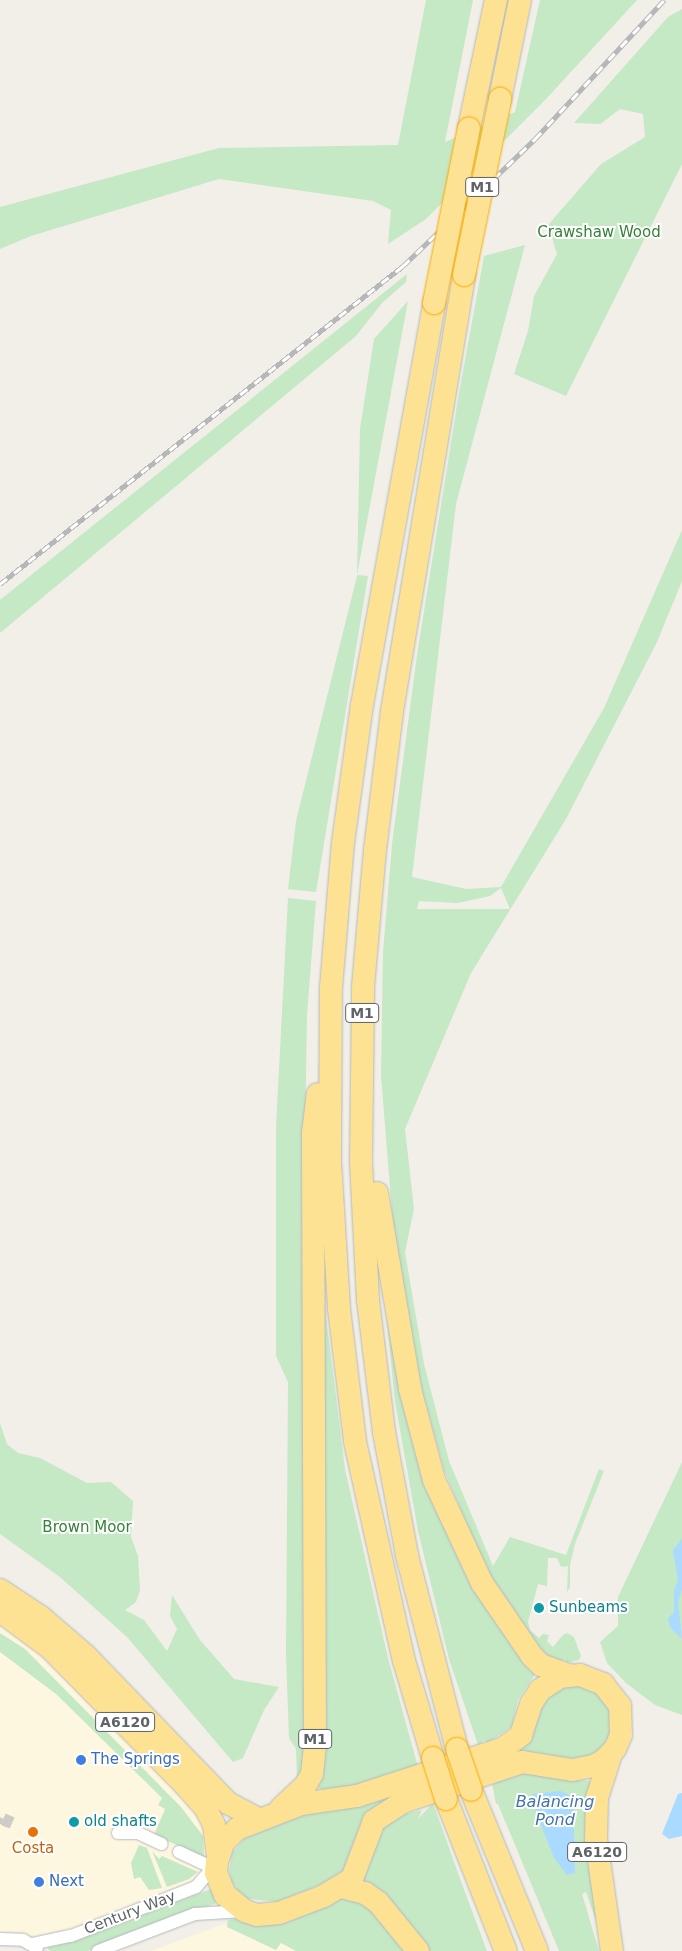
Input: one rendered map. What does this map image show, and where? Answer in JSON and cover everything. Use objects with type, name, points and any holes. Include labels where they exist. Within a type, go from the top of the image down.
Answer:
[{"type":"highway","name":"M1","points":[[496,0],[434,303],[362,705],[335,916],[331,988],[330,1161],[340,1308],[355,1441],[404,1661],[446,1799],[506,1951]]},
{"type":"highway","name":"M1","points":[[520,0],[464,275],[392,711],[374,850],[363,987],[361,1162],[368,1300],[384,1432],[407,1555],[457,1749],[471,1790],[536,1951]]},
{"type":"highway","name":"M1","points":[[363,987],[380,1222],[410,1389],[434,1480],[487,1591],[532,1656],[541,1665],[568,1675]]},
{"type":"highway","name":"M1","points":[[267,1816],[305,1786],[314,1766],[313,1133],[331,988]]},
{"type":"highway","name":"A6120","points":[[0,1590],[41,1617],[85,1655],[228,1803],[267,1816]]},
{"type":"highway","name":"A6120","points":[[0,1611],[50,1648],[205,1807],[214,1825],[213,1860]]},
{"type":"highway","points":[[568,1675],[595,1679],[616,1698],[623,1725],[611,1754],[583,1769],[522,1762],[403,1802],[374,1821],[356,1871],[342,1887],[279,1913],[263,1915],[245,1911],[224,1895],[213,1860],[229,1835],[267,1816],[315,1800],[357,1796],[502,1749],[521,1735],[531,1704],[540,1690],[552,1680],[568,1675]]},
{"type":"highway","name":"A6120","points":[[611,1754],[597,1798],[596,1839],[612,1951]]},
{"type":"highway","points":[[342,1887],[365,1893],[378,1902],[418,1951]]},
{"type":"street","points":[[118,1828],[138,1833],[162,1844]]},
{"type":"street","points":[[179,1852],[213,1860]]},
{"type":"street","name":"Century Way","points":[[36,1948],[196,1888],[212,1872],[213,1860]]},
{"type":"street","name":"Century Way","points":[[98,1951],[194,1914],[245,1911]]},
{"type":"street","points":[[0,1939],[13,1938],[36,1948]]},
{"type":"shaded area","name":"The Springs","points":[[0,1611],[214,1825],[205,1880],[52,1940],[0,1939]]},
{"type":"shaded area","points":[[224,1924],[256,1931],[302,1951],[151,1951]]},
{"type":"green space","points":[[426,0],[473,0],[445,142],[515,112],[540,0],[637,0],[547,98],[426,219],[388,244],[391,210],[373,201],[219,179],[31,236],[0,249],[0,207],[219,148],[398,145]]},
{"type":"green space","name":"Crawshaw Wood","points":[[682,9],[682,164],[566,396],[514,374],[528,331],[534,296],[557,254],[548,225],[601,164],[645,137],[643,114],[620,109],[600,124],[574,123],[668,17]]},
{"type":"green space","points":[[525,245],[456,504],[412,877],[466,889],[501,887],[604,708],[682,530],[682,581],[657,642],[566,819],[471,973],[405,1129],[414,1209],[405,1252],[424,1364],[449,1461],[493,1566],[510,1537],[566,1555],[599,1469],[604,1471],[575,1544],[570,1565],[570,1587],[567,1592],[568,1566],[561,1567],[557,1558],[548,1558],[547,1586],[538,1584],[528,1622],[530,1630],[539,1638],[543,1634],[549,1635],[547,1641],[553,1647],[567,1633],[574,1637],[581,1656],[579,1660],[566,1663],[565,1659],[560,1662],[543,1657],[489,1576],[444,1470],[422,1391],[394,1238],[381,1075],[383,952],[392,844],[417,655],[459,393],[484,256]],"holes":[[[501,888],[510,909],[417,909],[419,901],[458,903],[490,896]]]},
{"type":"green space","points":[[407,274],[406,282],[382,303],[356,336],[0,633],[0,600]]},
{"type":"green space","points":[[408,301],[357,575],[360,429],[374,339]]},
{"type":"green space","points":[[357,575],[368,576],[316,892],[288,889],[296,821]]},
{"type":"green space","points":[[288,898],[316,901],[307,1014],[305,1138],[306,1761],[297,1779],[296,1749],[289,1738],[286,1655],[288,1382],[276,1356],[276,1127]]},
{"type":"green space","points":[[317,1214],[326,1316],[345,1469],[388,1658],[418,1767],[338,1791],[320,1789],[316,1784]]},
{"type":"green space","points":[[379,1242],[414,1422],[538,1670],[518,1700],[512,1726],[486,1744],[485,1740],[478,1745],[449,1659],[418,1531],[395,1402]]},
{"type":"green space","name":"Brown Moor","points":[[0,1423],[7,1444],[18,1453],[40,1458],[87,1483],[111,1482],[133,1501],[131,1537],[138,1556],[140,1590],[136,1602],[125,1610],[144,1620],[167,1651],[177,1629],[170,1616],[172,1595],[200,1640],[234,1679],[279,1687],[264,1710],[243,1758],[233,1762],[127,1637],[60,1577],[0,1534]]},
{"type":"green space","points":[[682,1462],[682,1715],[655,1705],[626,1683],[607,1663],[600,1642],[618,1626],[618,1597]]},
{"type":"green space","points":[[0,1633],[25,1649],[181,1807],[203,1836],[204,1857],[154,1835],[165,1809],[158,1805],[162,1798],[56,1694],[0,1652]]},
{"type":"green space","points":[[569,1682],[596,1687],[613,1709],[612,1736],[594,1756],[408,1793],[350,1866],[324,1883],[278,1902],[248,1899],[239,1893],[232,1882],[229,1872],[232,1853],[245,1838],[302,1812],[509,1751],[545,1695]]},
{"type":"green space","points":[[525,1771],[567,1780],[594,1781],[596,1921],[586,1892],[582,1894],[599,1951],[559,1951],[498,1804],[496,1804],[492,1783]]},
{"type":"green space","points":[[433,1803],[487,1951],[427,1951],[357,1883],[374,1833],[401,1815],[422,1810],[418,1819]]},
{"type":"green space","points":[[139,1845],[147,1848],[162,1888],[149,1890],[140,1877],[134,1879],[131,1863]]},
{"type":"green space","points":[[152,1851],[159,1859],[162,1856],[198,1872],[189,1879],[167,1887]]},
{"type":"green space","points":[[211,1889],[219,1902],[88,1951],[50,1951],[47,1947],[77,1940]]},
{"type":"green space","points":[[346,1897],[362,1900],[406,1951],[296,1951],[281,1943],[276,1950],[227,1927],[228,1920]]},
{"type":"water","points":[[682,1539],[682,1589],[678,1602],[682,1639],[670,1627],[668,1618],[674,1612],[674,1590],[678,1580],[673,1550]]},
{"type":"water","name":"Balancing Pond","points":[[561,1791],[571,1796],[573,1806],[575,1873],[567,1875],[554,1858],[532,1802],[533,1794]]},
{"type":"water","points":[[682,1793],[682,1836],[669,1839],[662,1834],[678,1794]]},
{"type":"tunnel","points":[[0,1824],[3,1819],[12,1823]]},
{"type":"railway","points":[[0,584],[403,266],[535,139],[664,0]]},
{"type":"place","name":"Sunbeams","points":[[539,1608]]},
{"type":"place","name":"The Springs","points":[[81,1760]]},
{"type":"place","name":"old shafts","points":[[74,1822]]},
{"type":"place","name":"Costa","points":[[33,1832]]},
{"type":"place","name":"Next","points":[[39,1882]]}]
